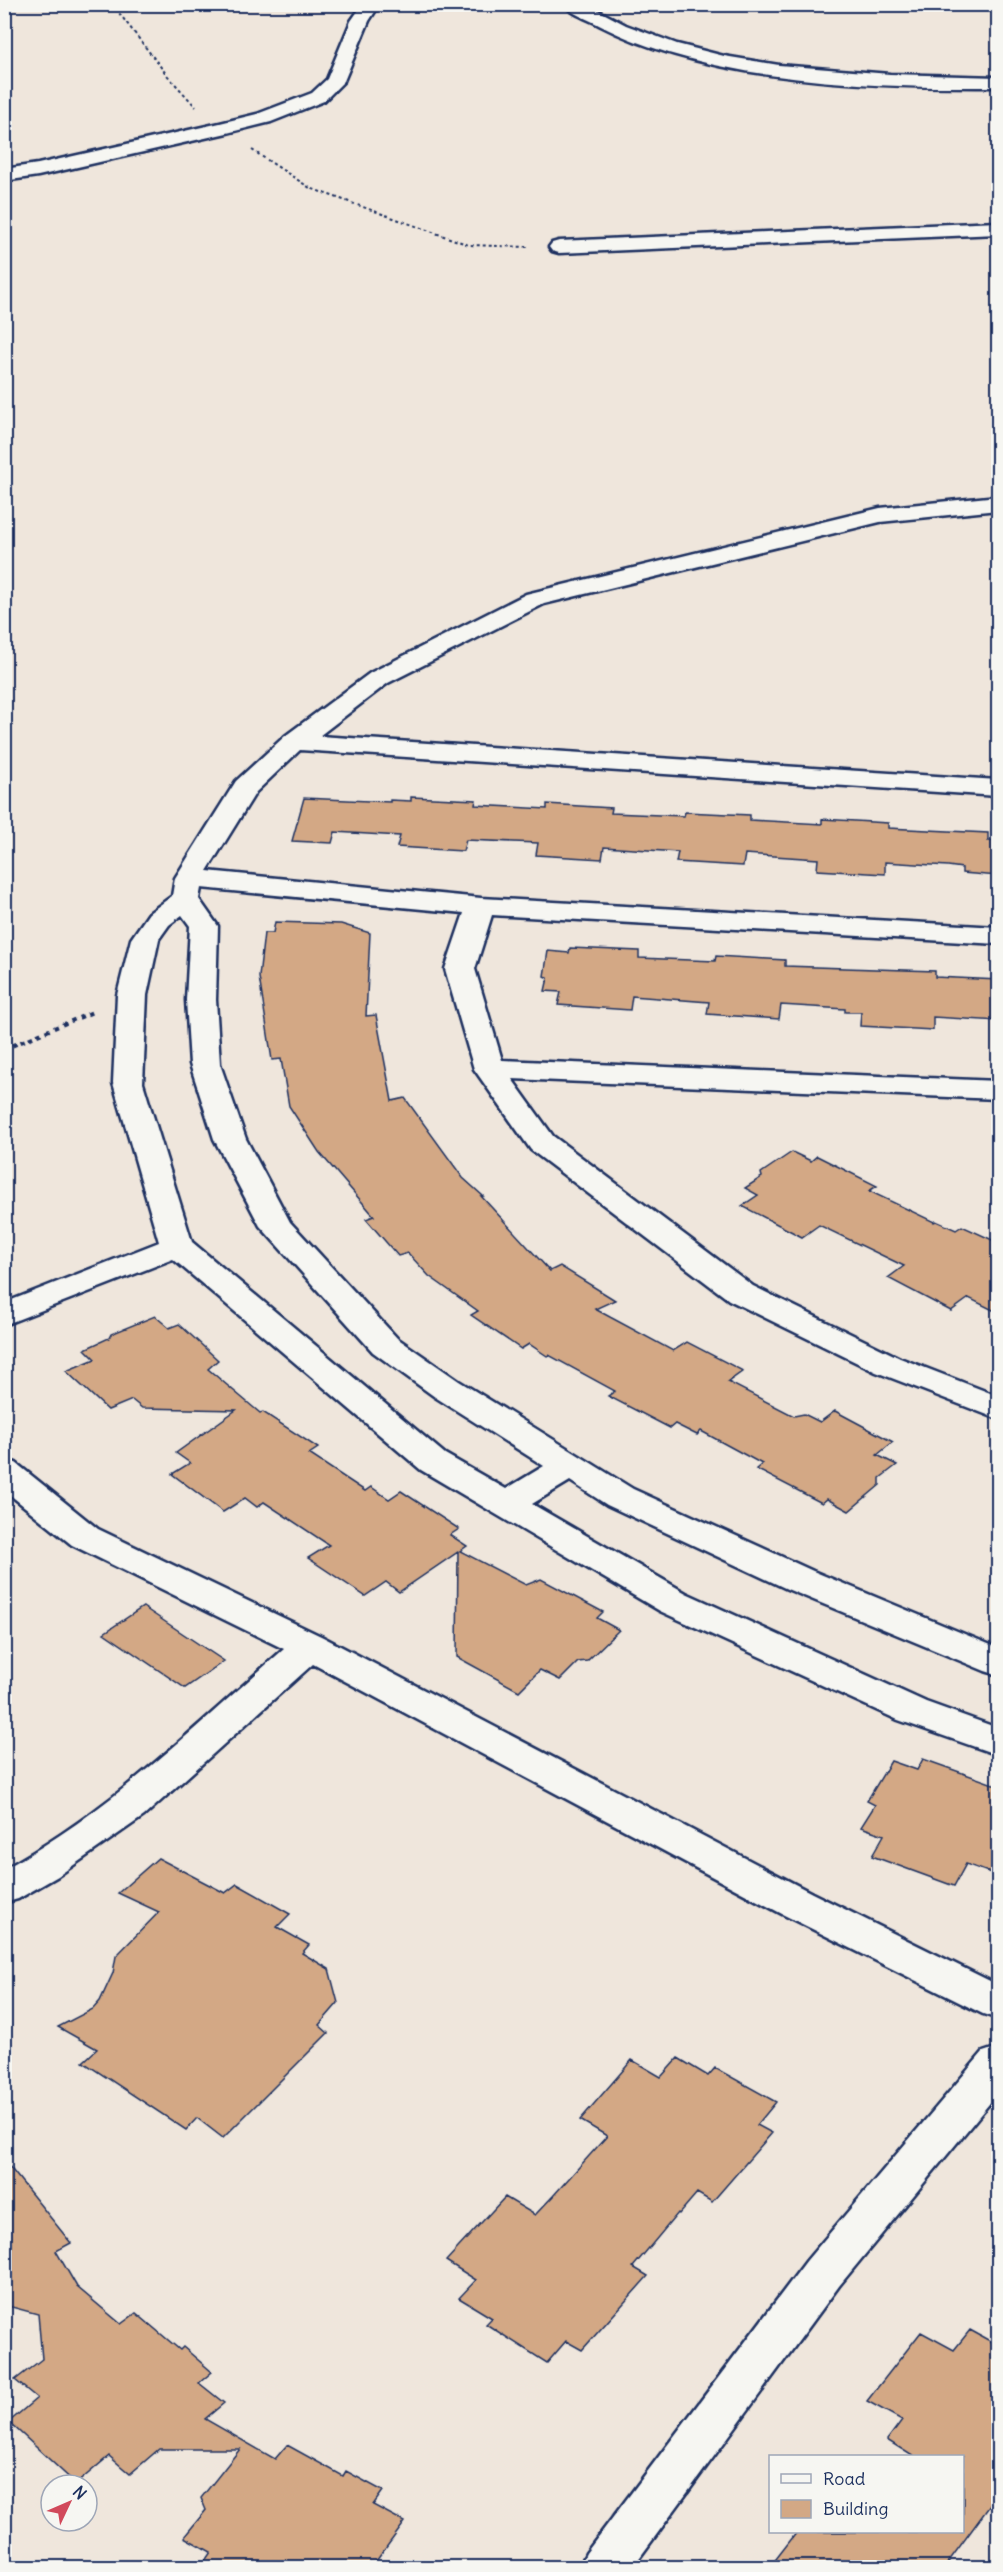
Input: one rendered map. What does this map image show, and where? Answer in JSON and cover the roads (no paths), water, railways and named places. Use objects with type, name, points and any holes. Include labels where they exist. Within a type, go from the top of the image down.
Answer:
[{"type":"street","points":[[4,175],[38,170],[220,129],[299,106],[328,90],[344,63],[360,21],[372,4]]},
{"type":"street","points":[[572,4],[593,17],[648,40],[702,55],[755,66],[895,80],[999,82]]},
{"type":"street","points":[[559,247],[999,228]]},
{"type":"street","points":[[999,503],[880,515],[535,599],[379,678],[294,742],[244,787],[187,888],[159,919],[146,939],[132,995],[128,1083],[177,1246],[433,1462],[673,1602],[912,1712],[999,1742]]},
{"type":"street","points":[[294,742],[999,788]]},
{"type":"street","points":[[187,888],[999,935]]},
{"type":"street","points":[[187,888],[204,926],[201,1000],[205,1064],[230,1139],[276,1226],[385,1345],[447,1389],[620,1497],[800,1580],[999,1662]]},
{"type":"street","points":[[481,906],[459,969],[489,1069],[542,1143],[741,1293],[888,1365],[999,1408]]},
{"type":"street","points":[[489,1069],[999,1090]]},
{"type":"street","points":[[4,1315],[177,1246]]},
{"type":"street","points":[[507,1504],[571,1465]]},
{"type":"street","points":[[4,1470],[85,1536],[310,1646],[798,1904],[999,2003]]},
{"type":"street","points":[[4,1888],[44,1866],[130,1806],[310,1646]]},
{"type":"street","points":[[603,2568],[822,2272],[999,2064]]}]
